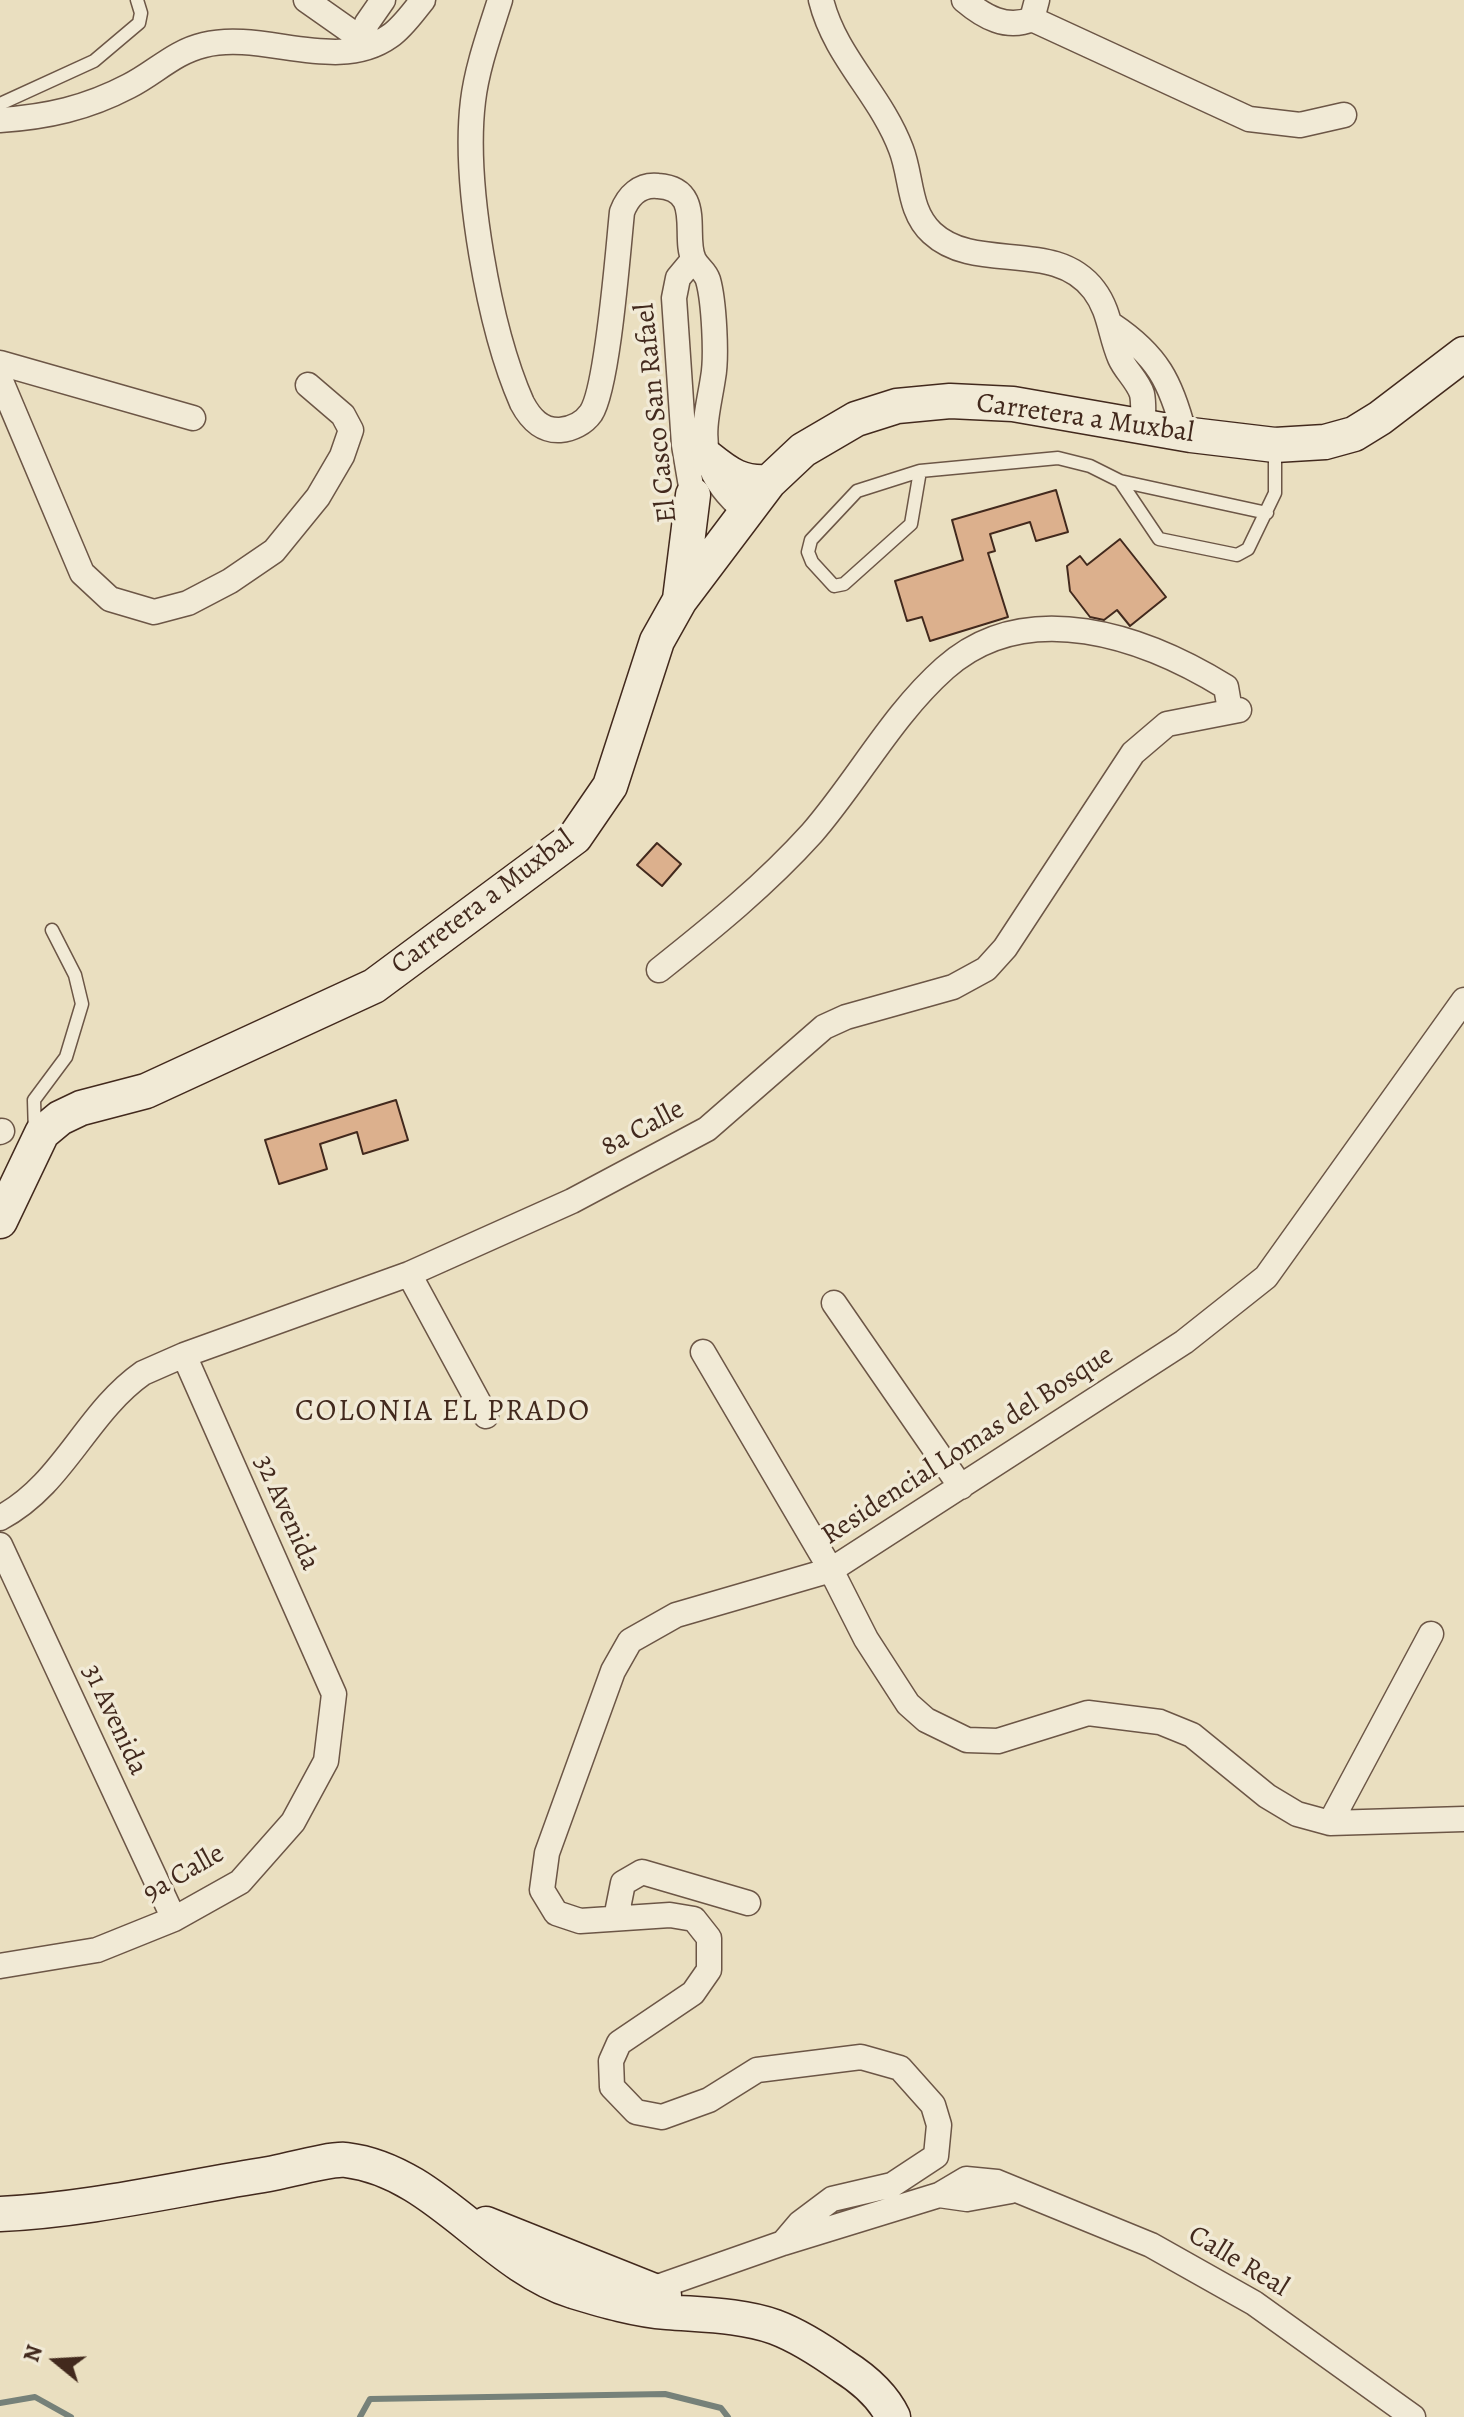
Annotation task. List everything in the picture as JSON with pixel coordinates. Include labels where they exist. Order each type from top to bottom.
[{"type":"main road","name":"Carretera a Muxbal","points":[[0,1221],[37,1141],[60,1118],[81,1108],[146,1091],[374,986],[575,837],[610,786],[657,641],[680,600],[769,482],[803,450],[856,419],[897,406],[950,401],[1013,404],[1275,445],[1325,442],[1354,434],[1464,354]]},
{"type":"main road","points":[[708,458],[735,479],[749,484],[769,482]]},
{"type":"main road","points":[[680,600],[693,495]]},
{"type":"main road","points":[[0,2214],[276,2173],[343,2159],[380,2170],[601,2290],[664,2312],[704,2314],[775,2327],[818,2348],[874,2390],[893,2417]]},
{"type":"main road","points":[[601,2290],[649,2290],[682,2300],[704,2314]]},
{"type":"street","points":[[306,0],[363,43]]},
{"type":"street","points":[[363,43],[383,0]]},
{"type":"street","points":[[0,120],[41,118],[88,105],[132,85],[172,56],[204,45],[238,40],[271,43],[304,51],[337,52],[396,32],[423,0]]},
{"type":"street","name":"El Casco San Rafael","points":[[500,0],[473,100],[474,197],[484,264],[515,386],[529,416],[540,426],[554,430],[582,422],[592,411],[602,378],[622,212],[633,193],[654,185],[666,186],[684,199],[691,220],[693,260],[708,278],[715,347],[705,419],[708,458],[718,482],[746,512]]},
{"type":"street","points":[[821,0],[836,44],[889,120],[903,152],[921,221],[934,235],[977,253],[1033,258],[1076,274],[1094,289],[1112,325],[1119,357],[1142,394],[1143,425]]},
{"type":"street","points":[[964,0],[1002,24],[1017,25],[1034,10],[1249,119],[1300,125],[1344,115]]},
{"type":"street","name":"El Casco San Rafael","points":[[693,260],[674,288],[684,445],[705,567]]},
{"type":"street","points":[[1112,325],[1140,344],[1173,391],[1184,433]]},
{"type":"street","points":[[679,352],[715,347]]},
{"type":"street","points":[[0,363],[193,418]]},
{"type":"street","points":[[0,379],[82,573],[110,599],[154,612],[188,603],[274,551],[318,497],[342,456],[351,430],[343,415],[308,385]]},
{"type":"street","name":"8a Calle","points":[[0,1518],[18,1509],[48,1484],[114,1395],[143,1373],[473,1248],[686,1143],[722,1118],[824,1027],[846,1017],[953,987],[986,969],[1005,948],[1133,753],[1167,724],[1235,710],[1226,687],[1185,662],[1142,645],[1055,626],[990,640],[947,666],[919,695],[813,832],[738,908],[659,970]]},
{"type":"street","name":"Residencial Lomas del Bosque","points":[[783,2243],[800,2223],[832,2199],[892,2185],[936,2156],[939,2125],[933,2105],[900,2068],[861,2057],[757,2070],[709,2100],[662,2117],[636,2112],[612,2087],[611,2061],[619,2043],[693,1993],[709,1970],[709,1938],[694,1919],[670,1915],[580,1921],[556,1913],[542,1890],[547,1853],[613,1671],[630,1641],[676,1615],[831,1570],[1184,1342],[1266,1277],[1464,1000]]},
{"type":"street","points":[[409,1274],[486,1416]]},
{"type":"street","points":[[834,1303],[961,1487]]},
{"type":"street","points":[[703,1352],[831,1570],[890,1679],[908,1704],[940,1727],[967,1740],[998,1741],[1088,1713],[1160,1722],[1192,1735],[1267,1796],[1297,1814],[1330,1823],[1464,1819]]},
{"type":"street","name":"32 Avenida","points":[[184,1355],[334,1694]]},
{"type":"street","name":"31 Avenida","points":[[0,1545],[174,1919]]},
{"type":"street","points":[[1330,1823],[1431,1634]]},
{"type":"street","name":"9a Calle","points":[[0,1966],[97,1950],[174,1919],[240,1882],[293,1822],[326,1761],[334,1694]]},
{"type":"street","points":[[616,1918],[623,1883],[642,1872],[748,1903]]},
{"type":"street","name":"Calle Real","points":[[649,2290],[783,2243],[939,2195],[966,2179],[997,2182],[1151,2245],[1254,2303],[1413,2417]]},
{"type":"lane","points":[[0,104],[94,61],[139,23],[141,13],[137,0]]},
{"type":"lane","points":[[1120,481],[1159,539],[1237,555],[1248,549],[1275,493],[1275,445]]},
{"type":"lane","points":[[920,471],[911,524],[844,584],[834,586],[812,562],[808,552],[811,540],[857,491],[920,471],[1058,458],[1090,466],[1120,481],[1267,513]]},
{"type":"lane","points":[[37,1141],[34,1100],[66,1057],[82,1004],[75,975],[52,930]]},
{"type":"building","points":[[1056,490],[1068,532],[1036,541],[1030,522],[990,534],[995,551],[988,553],[1008,617],[930,641],[922,617],[907,621],[895,581],[963,560],[952,520]]},
{"type":"building","points":[[1120,539],[1166,597],[1130,626],[1117,610],[1104,620],[1090,617],[1070,591],[1067,566],[1080,556],[1087,565]]},
{"type":"building","points":[[657,843],[681,864],[662,886],[637,865]]},
{"type":"building","points":[[396,1100],[408,1140],[363,1154],[357,1132],[320,1144],[327,1169],[279,1184],[265,1140]]},
{"type":"waterway","points":[[360,2417],[370,2399],[665,2394],[721,2408],[728,2417]]},
{"type":"waterway","points":[[0,2403],[35,2397],[71,2417]]},
{"type":"district","name":"COLONIA EL PRADO","points":[[443,1413]]}]
